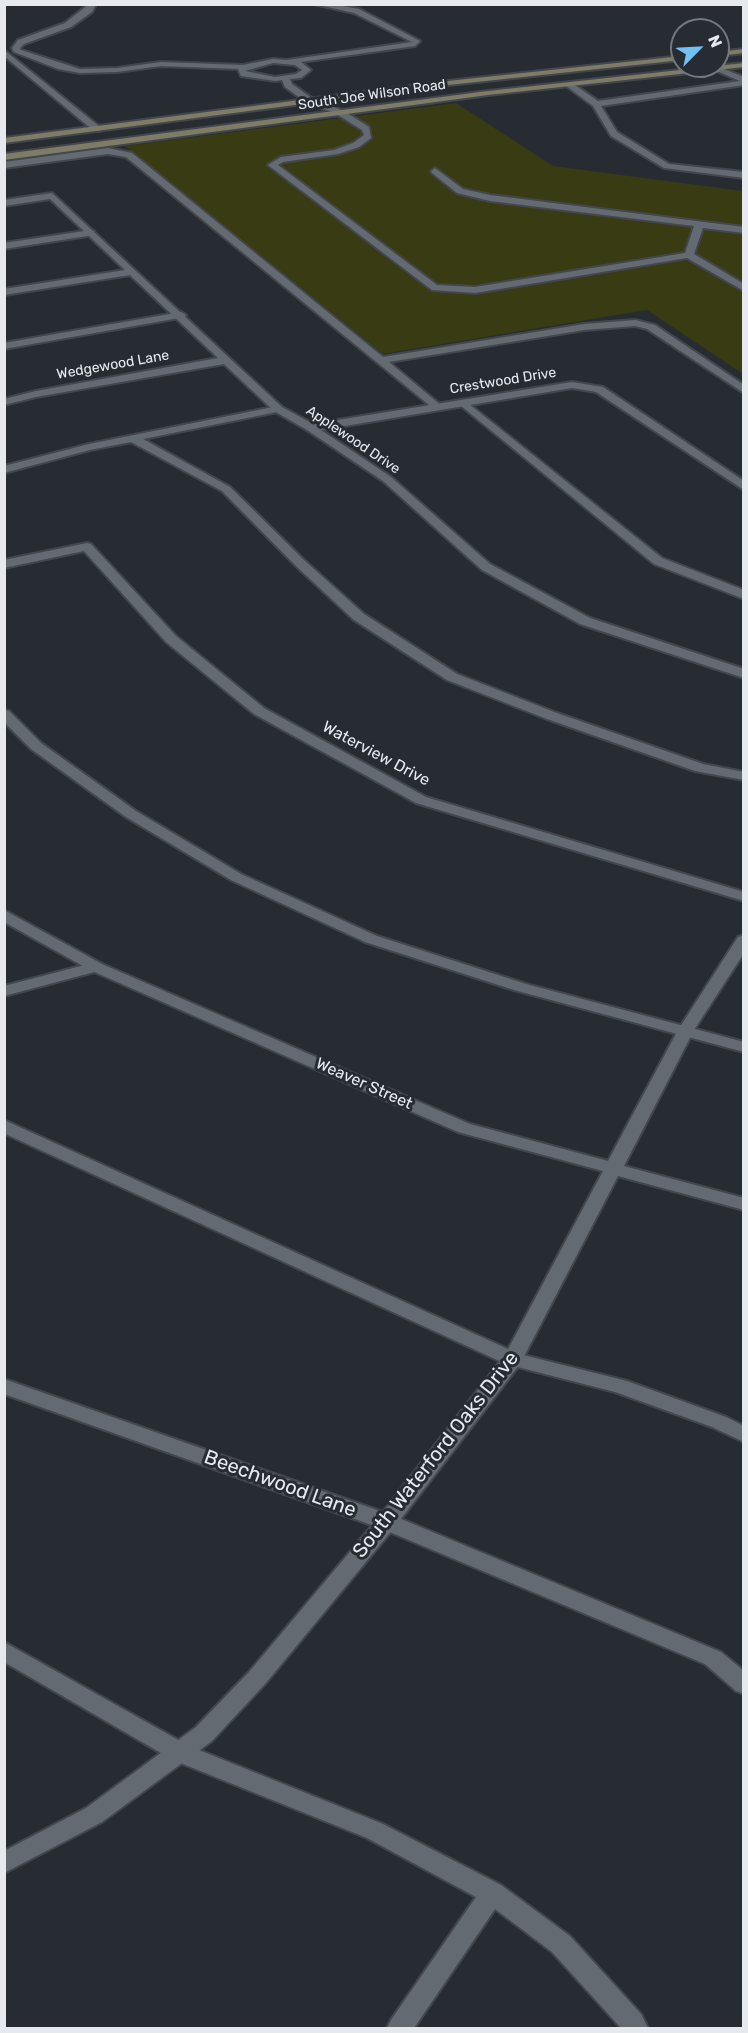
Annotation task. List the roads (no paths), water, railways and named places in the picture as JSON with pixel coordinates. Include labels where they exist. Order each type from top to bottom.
[{"type":"main road","name":"South Joe Wilson Road","points":[[4,141],[326,99],[670,59]]},
{"type":"main road","name":"South Joe Wilson Road","points":[[4,157],[488,93],[670,72]]},
{"type":"street","points":[[93,4],[89,10],[68,25],[21,42],[16,48],[18,52],[61,68],[80,71],[117,70],[161,64],[243,67],[260,62],[286,61],[415,44],[416,41],[365,14],[317,4]]},
{"type":"street","points":[[4,52],[97,129]]},
{"type":"street","points":[[286,61],[304,66],[307,70],[305,73],[290,78]]},
{"type":"street","points":[[243,67],[241,71],[251,77],[290,78],[303,82]]},
{"type":"street","points":[[730,75],[744,82]]},
{"type":"street","points":[[290,78],[288,85],[310,101],[341,113]]},
{"type":"street","points":[[596,104],[744,82]]},
{"type":"street","points":[[569,85],[596,104],[614,134],[667,166],[744,175]]},
{"type":"street","points":[[310,88],[341,113],[366,129],[368,136],[356,145],[334,152],[282,160],[272,165],[435,288],[475,290],[689,255],[744,288]]},
{"type":"street","points":[[4,165],[108,151],[129,155],[438,408]]},
{"type":"street","points":[[435,171],[459,191],[489,198],[744,230]]},
{"type":"street","name":"Applewood Drive","points":[[4,203],[52,196],[130,272],[181,315],[278,409],[311,428],[387,479],[486,567],[585,621],[744,674]]},
{"type":"street","points":[[689,255],[699,225]]},
{"type":"street","points":[[4,246],[91,233]]},
{"type":"street","points":[[4,292],[130,272]]},
{"type":"street","points":[[4,346],[181,315]]},
{"type":"street","points":[[381,360],[584,327],[635,322],[651,327],[744,390]]},
{"type":"street","name":"Wedgewood Lane","points":[[4,402],[36,394],[227,360]]},
{"type":"street","name":"Crestwood Drive","points":[[311,428],[572,385],[599,389],[744,487]]},
{"type":"street","points":[[464,403],[658,561],[744,595]]},
{"type":"street","points":[[4,470],[89,447],[278,409]]},
{"type":"street","points":[[132,438],[226,489],[300,563],[359,617],[452,677],[552,716],[700,768],[744,776]]},
{"type":"street","name":"Waterview Drive","points":[[4,564],[87,547],[171,639],[259,711],[421,800],[744,897]]},
{"type":"street","points":[[4,714],[36,746],[131,814],[246,882],[371,939],[520,987],[744,1047]]},
{"type":"street","name":"Weaver Street","points":[[4,915],[96,968],[464,1128],[744,1204]]},
{"type":"street","name":"South Waterford Oaks Drive","points":[[4,1863],[94,1815],[182,1753],[204,1734],[257,1678],[387,1522],[513,1359],[686,1030],[744,940]]},
{"type":"street","points":[[4,991],[96,968]]},
{"type":"street","points":[[8,1131],[513,1359],[620,1386],[719,1422],[744,1435]]},
{"type":"street","name":"Beechwood Lane","points":[[4,1386],[387,1522],[713,1658],[744,1685]]},
{"type":"street","points":[[4,1651],[182,1753],[375,1831],[492,1893],[561,1944],[632,2022],[634,2028]]},
{"type":"street","points":[[400,2028],[492,1893]]}]
